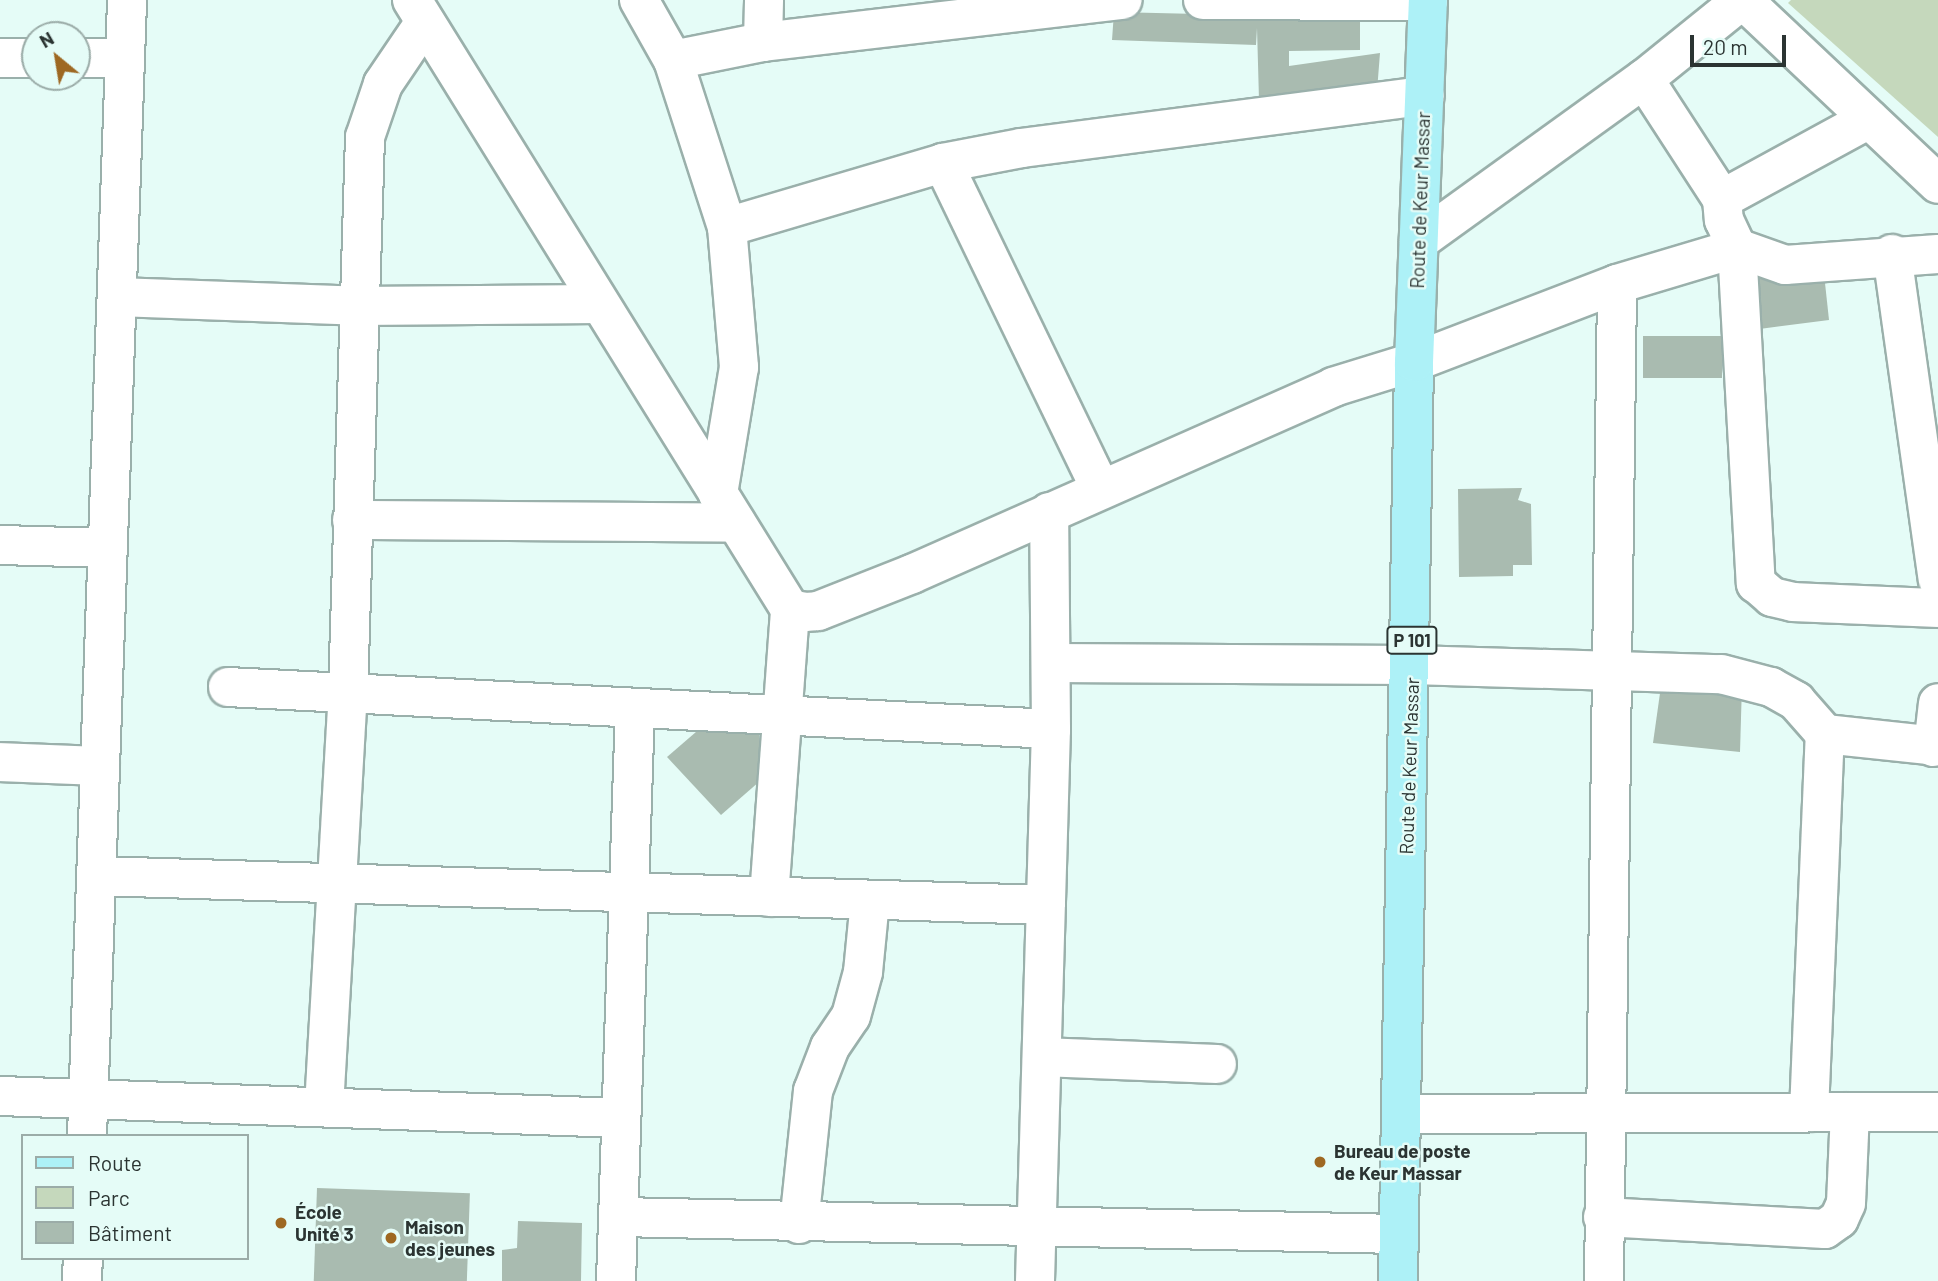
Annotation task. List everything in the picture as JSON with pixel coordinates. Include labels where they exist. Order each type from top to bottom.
[{"type":"main road","name":"Route de Keur Massar","points":[[1398,1281],[1412,665],[1414,362],[1428,1]]},
{"type":"street","points":[[88,1117],[127,0]]},
{"type":"street","points":[[639,0],[673,60],[727,227],[738,367],[727,509]]},
{"type":"street","points":[[763,42],[764,0]]},
{"type":"street","points":[[673,60],[763,42],[1123,0]]},
{"type":"street","points":[[1203,0],[1428,1]]},
{"type":"street","points":[[1419,240],[1644,79],[1742,0],[1938,184]]},
{"type":"street","points":[[418,11],[790,609],[780,715],[769,897]]},
{"type":"street","points":[[324,1107],[334,884],[348,693],[365,137],[383,84],[418,11]]},
{"type":"street","points":[[0,58],[21,58]]},
{"type":"street","points":[[91,58],[125,58]]},
{"type":"street","points":[[1644,79],[1722,199],[1724,220],[1737,248],[1756,583],[1772,597],[1793,602],[1938,608]]},
{"type":"street","points":[[727,227],[943,163],[1167,127],[1424,96]]},
{"type":"street","points":[[1722,199],[1869,119]]},
{"type":"street","points":[[943,163],[1100,488]]},
{"type":"street","points":[[790,609],[818,611],[1334,387],[1414,362],[1617,284],[1737,248],[1785,265],[1892,254],[1938,254]]},
{"type":"street","points":[[1892,254],[1929,452],[1938,580]]},
{"type":"street","points":[[1604,1281],[1617,284]]},
{"type":"street","points":[[117,297],[358,306],[599,304]]},
{"type":"street","points":[[352,520],[727,509]]},
{"type":"street","points":[[1035,1281],[1051,729],[1049,512]]},
{"type":"street","points":[[0,545],[108,548]]},
{"type":"street","points":[[1052,663],[1412,665],[1749,678],[1796,701],[1825,734],[1936,747],[1938,703]]},
{"type":"street","points":[[228,687],[1051,729]]},
{"type":"street","points":[[616,1281],[635,708]]},
{"type":"street","points":[[1808,1112],[1825,734]]},
{"type":"street","points":[[0,762],[100,766]]},
{"type":"street","points":[[97,876],[1046,905]]},
{"type":"street","points":[[799,1224],[813,1091],[830,1047],[851,1016],[863,972],[870,900]]},
{"type":"street","points":[[1042,1056],[1217,1064]]},
{"type":"street","points":[[0,1096],[88,1117],[324,1107],[621,1118]]},
{"type":"street","points":[[1603,1217],[1825,1230],[1839,1219],[1846,1203],[1850,1112]]},
{"type":"street","points":[[1401,1114],[1938,1112]]},
{"type":"street","points":[[619,1217],[799,1224],[1399,1234]]},
{"type":"street","points":[[82,1281],[83,1260]]},
{"type":"green space","points":[[1791,0],[1938,0],[1938,137],[1788,3]]},
{"type":"building","points":[[1114,12],[1360,18],[1360,50],[1289,51],[1289,66],[1380,53],[1377,91],[1259,100],[1257,28],[1256,45],[1112,40]]},
{"type":"building","points":[[1755,267],[1825,283],[1829,320],[1752,330]]},
{"type":"building","points":[[1643,336],[1722,336],[1722,378],[1643,378]]},
{"type":"building","points":[[1522,488],[1518,500],[1531,504],[1532,565],[1513,565],[1513,576],[1459,577],[1458,489]]},
{"type":"building","points":[[1742,684],[1740,752],[1653,743],[1661,686]]},
{"type":"building","points":[[711,719],[759,723],[760,781],[721,815],[667,757]]},
{"type":"building","name":"Maison des jeunes","points":[[317,1188],[470,1193],[467,1281],[314,1281]]},
{"type":"building","points":[[518,1221],[582,1223],[581,1281],[502,1281],[502,1250],[517,1248]]},
{"type":"place","name":"Bureau de poste de Keur Massar","points":[[1320,1162]]},
{"type":"place","name":"École Unité 3","points":[[281,1223]]},
{"type":"place","name":"Maison des jeunes","points":[[391,1238]]}]
